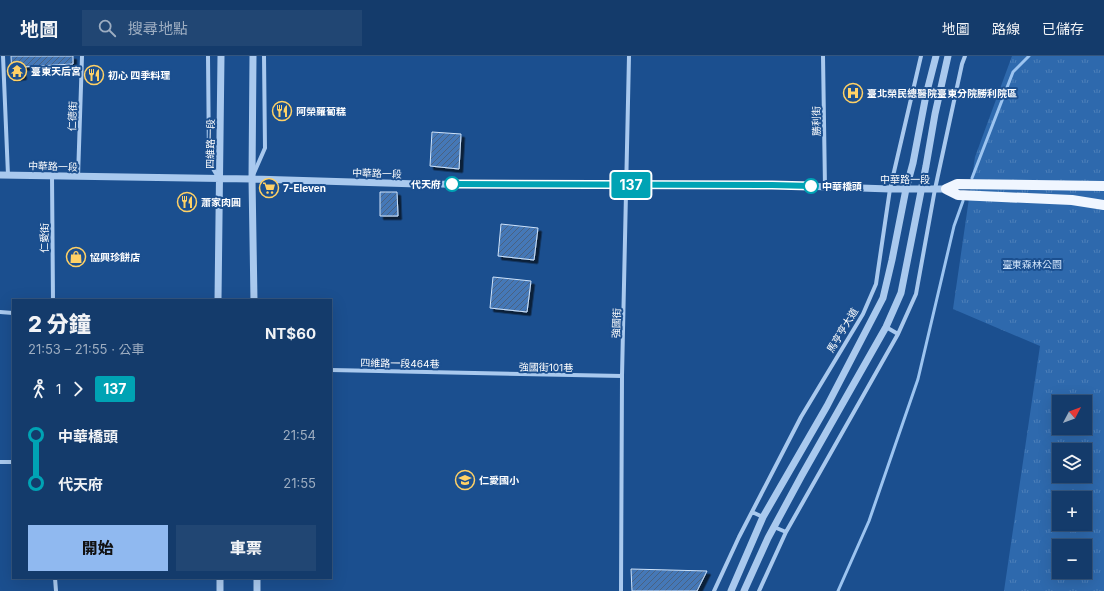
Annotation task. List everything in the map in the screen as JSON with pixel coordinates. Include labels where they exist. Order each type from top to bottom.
[{"type":"main road","points":[[946,189],[957,184],[1104,186]]},
{"type":"main road","points":[[946,189],[958,195],[1072,200],[1104,205]]},
{"type":"street","points":[[3,56],[8,175]]},
{"type":"street","name":"仁德街","points":[[78,177],[82,56]]},
{"type":"street","name":"四維路一段","points":[[208,56],[209,162],[219,179]]},
{"type":"street","name":"四維路一段","points":[[219,179],[221,56]]},
{"type":"street","points":[[253,56],[252,178],[254,299]]},
{"type":"street","points":[[252,178],[265,148],[264,56]]},
{"type":"street","name":"強國街","points":[[621,591],[622,376],[629,56]]},
{"type":"street","name":"勝利街","points":[[823,56],[825,187]]},
{"type":"street","name":"馬亨亨大道","points":[[714,591],[752,512],[801,417],[863,314],[876,284],[890,189],[921,56]]},
{"type":"street","name":"馬亨亨大道","points":[[731,591],[763,517],[827,406],[883,298],[913,163],[926,95],[936,56]]},
{"type":"street","points":[[744,591],[774,527],[886,327],[901,292],[935,114],[948,56]]},
{"type":"street","points":[[759,591],[786,532],[898,334],[916,294],[935,189],[965,56]]},
{"type":"street","name":"中華路一段","points":[[0,175],[219,179],[252,178],[418,184],[772,185],[890,189],[946,189]]},
{"type":"street","name":"仁愛街","points":[[52,176],[53,299]]},
{"type":"street","points":[[218,299],[219,179]]},
{"type":"street","points":[[0,312],[12,313]]},
{"type":"street","points":[[863,314],[872,319]]},
{"type":"street","points":[[886,327],[898,334]]},
{"type":"street","name":"四維路一段464巷","points":[[332,370],[470,373]]},
{"type":"street","name":"強國街101巷","points":[[470,373],[622,376]]},
{"type":"street","points":[[0,462],[12,462]]},
{"type":"street","points":[[752,512],[763,517]]},
{"type":"street","points":[[774,527],[786,532]]},
{"type":"street","points":[[55,579],[56,591]]},
{"type":"street","points":[[220,579],[220,591]]},
{"type":"street","points":[[257,579],[257,591]]},
{"type":"green space","name":"臺東森林公園","points":[[1012,56],[1104,56],[1104,591],[1004,591],[1040,346],[953,309],[975,157]]},
{"type":"building","name":"臺東天后宮","points":[[11,56],[73,56],[73,64],[22,67],[23,76],[12,78]]},
{"type":"building","points":[[432,132],[461,134],[459,169],[430,166]]},
{"type":"building","points":[[380,192],[397,192],[398,216],[380,216]]},
{"type":"building","points":[[501,224],[538,228],[534,260],[498,256]]},
{"type":"building","points":[[493,277],[531,281],[527,312],[490,308]]},
{"type":"building","points":[[631,569],[707,571],[697,591],[632,591]]},
{"type":"waterway","points":[[972,178],[1013,72],[1029,56]]},
{"type":"waterway","points":[[838,591],[869,521],[918,379],[954,226],[963,201]]},
{"type":"bus line","name":"137","points":[[452,184],[811,186]]},
{"type":"place","name":"臺東天后宮","points":[[17,71]]},
{"type":"place","name":"初心 四季料理","points":[[94,75]]},
{"type":"place","name":"臺北榮民總醫院臺東分院勝利院區","points":[[853,93]]},
{"type":"place","name":"阿榮蘿蔔糕","points":[[282,111]]},
{"type":"place","name":"代天府","points":[[452,184]]},
{"type":"place","name":"中華橋頭","points":[[811,186]]},
{"type":"place","name":"7-Eleven","points":[[269,188]]},
{"type":"place","name":"蕭家肉圓","points":[[187,202]]},
{"type":"place","name":"協興珍餅店","points":[[76,257]]},
{"type":"place","name":"仁愛國小","points":[[465,480]]}]
